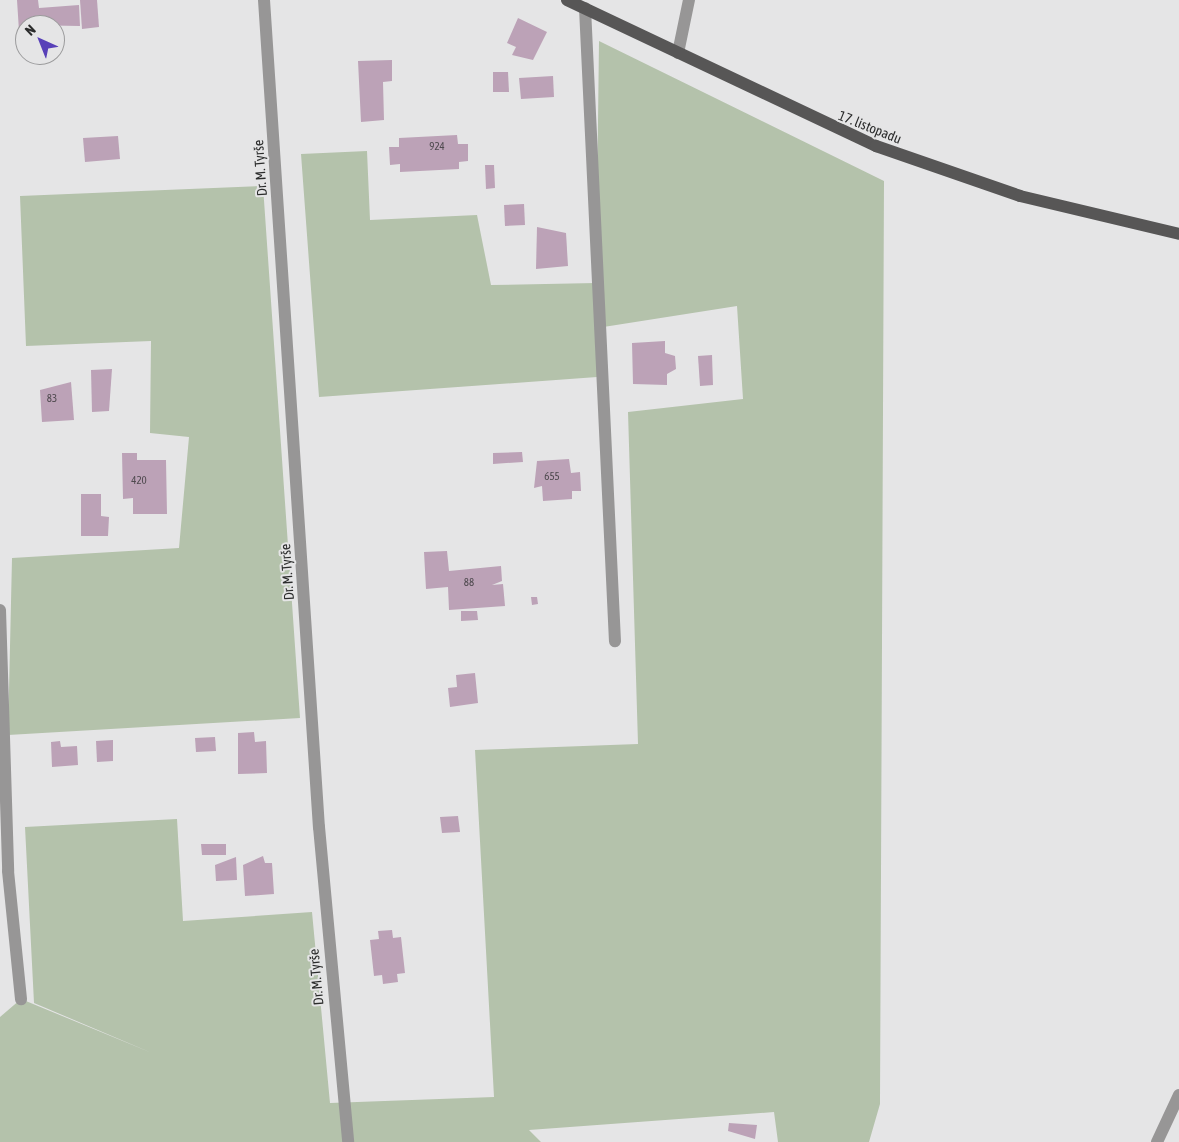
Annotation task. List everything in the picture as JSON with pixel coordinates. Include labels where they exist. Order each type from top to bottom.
[{"type":"main road","name":"17. listopadu","points":[[567,0],[824,125],[941,170],[1091,216],[1179,234]]},
{"type":"street","name":"Dr. M. Tyrše","points":[[264,0],[319,817],[348,1142]]},
{"type":"street","points":[[678,53],[689,0]]},
{"type":"street","points":[[585,8],[615,641]]},
{"type":"street","points":[[0,610],[4,873],[21,999]]},
{"type":"street","points":[[1157,1142],[1179,1095]]},
{"type":"green space","points":[[599,41],[884,181],[880,1104],[869,1142],[778,1142],[774,1112],[529,1130],[541,1142],[0,1142],[0,1017],[21,999],[152,1053],[34,1003],[25,827],[177,819],[183,921],[312,912],[330,1103],[494,1097],[475,750],[638,744],[628,412],[743,399],[737,306],[597,328],[597,377],[319,397],[301,154],[367,151],[370,220],[477,215],[491,285],[596,283]]},
{"type":"green space","points":[[263,186],[300,718],[8,735],[12,558],[179,548],[189,437],[150,433],[151,341],[26,346],[20,196]]},
{"type":"building","points":[[17,0],[38,0],[39,8],[79,5],[80,26],[65,26],[65,15],[18,15]]},
{"type":"building","points":[[80,0],[97,0],[99,27],[82,29]]},
{"type":"building","points":[[518,18],[547,32],[533,60],[512,55],[516,47],[507,43]]},
{"type":"building","points":[[392,60],[392,81],[383,82],[384,120],[361,122],[358,61]]},
{"type":"building","points":[[493,72],[508,72],[509,92],[493,92]]},
{"type":"building","points":[[553,76],[554,97],[521,99],[519,78]]},
{"type":"building","points":[[457,135],[458,144],[468,144],[468,161],[459,162],[459,169],[400,172],[400,164],[390,165],[389,147],[399,147],[399,138]]},
{"type":"building","points":[[118,136],[120,159],[85,162],[83,138]]},
{"type":"building","points":[[485,165],[494,165],[495,188],[486,189]]},
{"type":"building","points":[[524,204],[525,225],[505,226],[504,205]]},
{"type":"building","points":[[537,227],[566,233],[568,266],[536,269]]},
{"type":"building","points":[[665,341],[665,353],[675,356],[676,369],[667,374],[667,385],[633,384],[632,343]]},
{"type":"building","points":[[712,355],[713,385],[700,386],[698,356]]},
{"type":"building","points":[[112,369],[109,411],[92,412],[91,370]]},
{"type":"building","points":[[71,382],[74,420],[42,422],[40,390]]},
{"type":"building","points":[[522,452],[523,462],[493,464],[493,453]]},
{"type":"building","points":[[122,453],[137,453],[137,460],[166,460],[167,514],[133,514],[133,498],[123,499]]},
{"type":"building","points":[[569,459],[571,473],[580,472],[581,491],[572,491],[572,499],[543,501],[542,486],[534,488],[537,461]]},
{"type":"building","points":[[81,494],[101,494],[101,516],[109,517],[108,536],[81,536]]},
{"type":"building","points":[[447,551],[449,571],[501,566],[502,581],[492,585],[503,584],[505,606],[449,610],[448,587],[426,589],[424,552]]},
{"type":"building","points":[[531,597],[537,597],[538,604],[532,605]]},
{"type":"building","points":[[461,611],[477,611],[478,620],[461,621]]},
{"type":"building","points":[[475,673],[478,703],[450,707],[448,688],[457,687],[456,675]]},
{"type":"building","points":[[254,732],[255,742],[266,741],[267,773],[238,774],[238,733]]},
{"type":"building","points":[[215,737],[216,751],[196,752],[195,738]]},
{"type":"building","points":[[113,740],[113,761],[97,762],[96,741]]},
{"type":"building","points":[[60,741],[61,747],[77,746],[78,765],[52,767],[51,742]]},
{"type":"building","points":[[458,816],[460,832],[442,833],[440,817]]},
{"type":"building","points":[[201,844],[226,844],[226,855],[202,855]]},
{"type":"building","points":[[263,856],[265,863],[272,863],[274,894],[245,896],[243,865]]},
{"type":"building","points":[[236,857],[237,880],[216,881],[215,865]]},
{"type":"building","points":[[392,930],[393,938],[401,937],[405,973],[397,974],[398,982],[383,984],[382,975],[374,976],[370,940],[379,939],[378,931]]},
{"type":"building","points":[[729,1123],[757,1125],[755,1139],[728,1131]]}]
